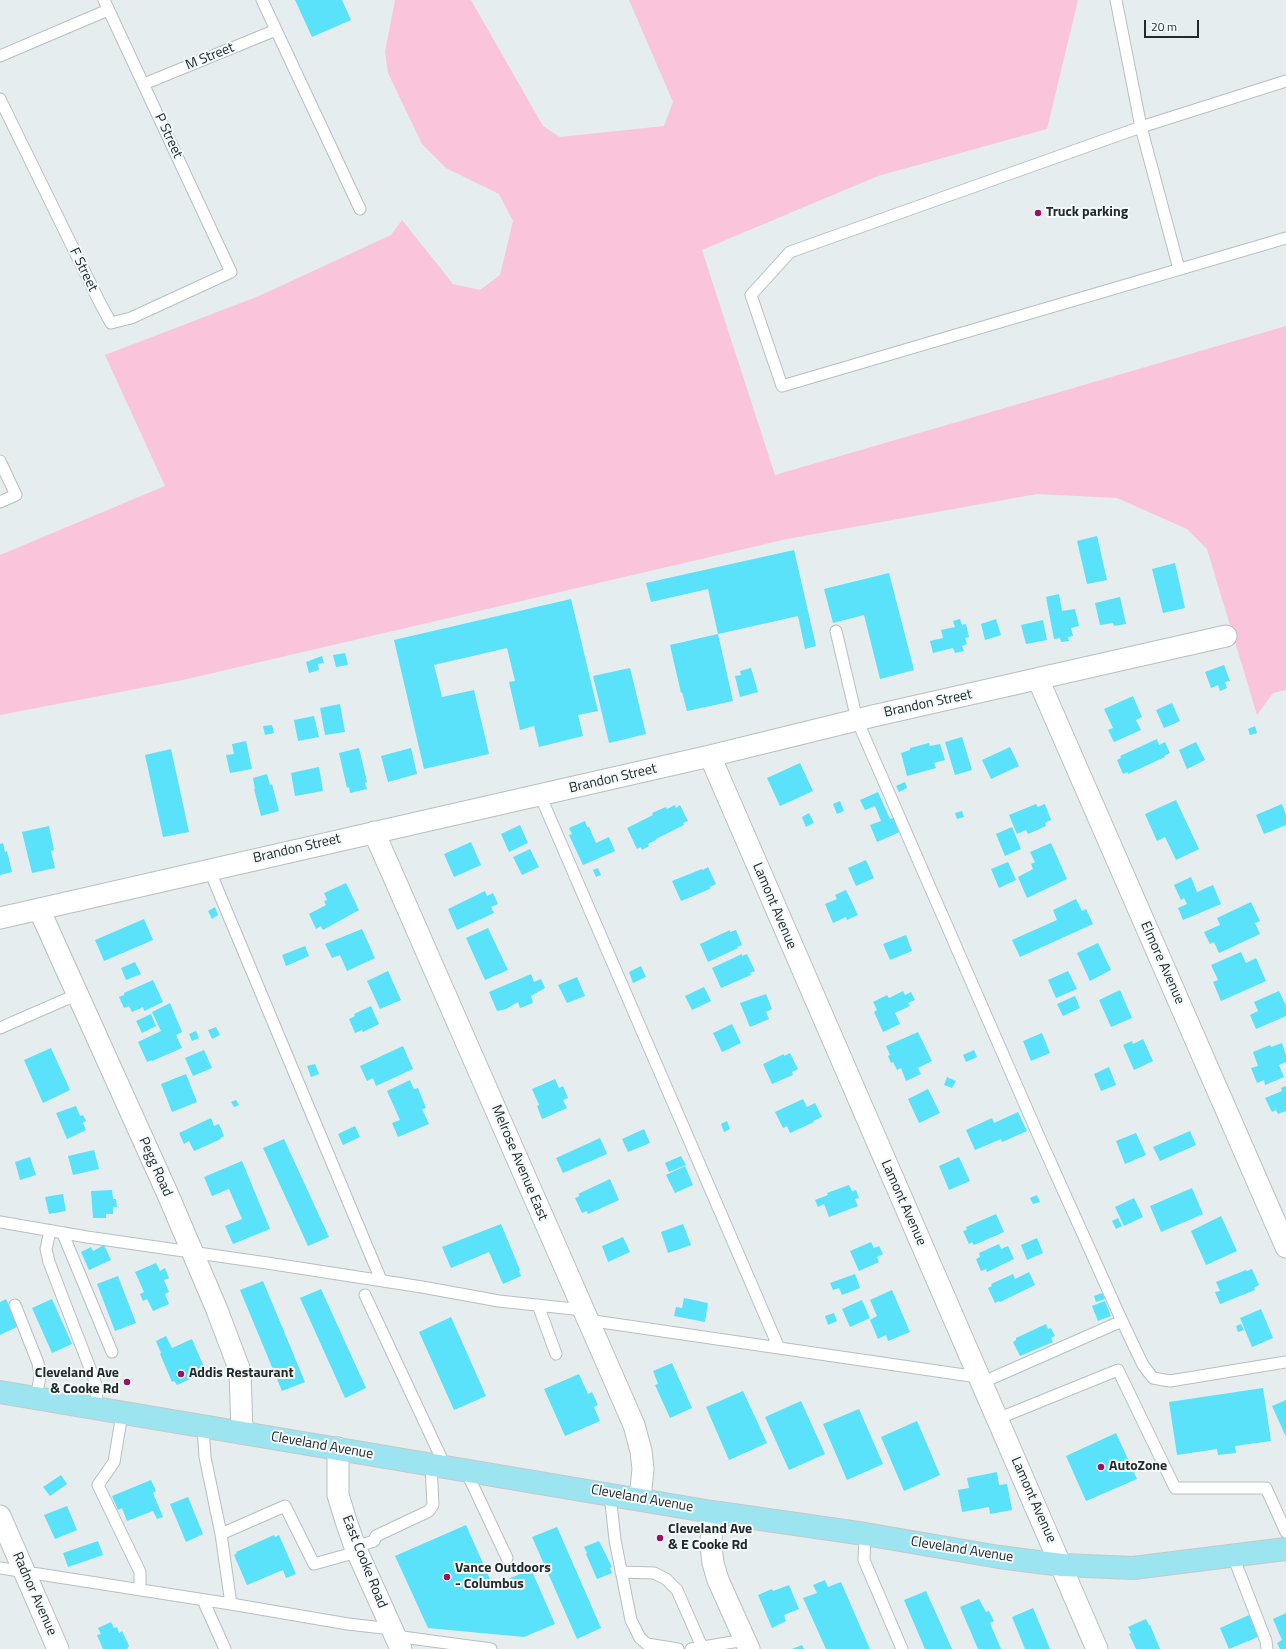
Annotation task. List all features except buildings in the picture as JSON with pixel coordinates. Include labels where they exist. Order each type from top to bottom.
[{"type":"main road","name":"Cleveland Avenue","points":[[0,1392],[97,1410],[242,1432],[712,1512],[865,1534],[999,1557],[1062,1565],[1133,1568],[1286,1549]]},
{"type":"street","name":"Brandon Street","points":[[0,918],[209,869],[710,756],[857,720],[1226,636]]},
{"type":"street","name":"Elmore Avenue","points":[[1038,680],[1286,1247]]},
{"type":"street","name":"Lamont Avenue","points":[[710,756],[997,1420],[1062,1565],[1097,1649]]},
{"type":"street","name":"Melrose Avenue East","points":[[374,832],[634,1425],[641,1450],[644,1469],[640,1499]]},
{"type":"street","name":"Pegg Road","points":[[39,909],[192,1253],[240,1371],[242,1432]]},
{"type":"street","name":"East Cooke Road","points":[[338,1448],[338,1495],[356,1549],[396,1638]]},
{"type":"street","points":[[712,1512],[711,1547],[713,1563],[718,1580],[747,1644]]},
{"type":"street","name":"Radnor Avenue","points":[[0,1516],[58,1649]]},
{"type":"lane","points":[[262,0],[360,210]]},
{"type":"lane","points":[[1116,0],[1141,127],[1179,269]]},
{"type":"lane","points":[[0,56],[106,5]]},
{"type":"lane","name":"P Street","points":[[106,5],[231,272]]},
{"type":"lane","name":"M Street","points":[[144,84],[276,30]]},
{"type":"lane","points":[[1286,81],[1141,127],[790,252],[751,295],[782,386],[1286,238]]},
{"type":"lane","name":"F Street","points":[[0,99],[111,323],[131,318],[231,272]]},
{"type":"lane","points":[[0,461],[16,495],[0,502]]},
{"type":"lane","points":[[836,631],[857,720],[1040,1139],[1143,1365],[1153,1378],[1170,1381],[1286,1362]]},
{"type":"lane","points":[[540,795],[779,1348]]},
{"type":"lane","points":[[209,869],[381,1280]]},
{"type":"lane","points":[[0,1028],[78,994]]},
{"type":"lane","points":[[0,1222],[50,1232],[381,1280],[499,1301],[538,1305],[585,1315],[779,1348],[980,1380],[1122,1321]]},
{"type":"lane","points":[[50,1232],[46,1249],[49,1262],[96,1384],[97,1410]]},
{"type":"lane","points":[[64,1234],[112,1352]]},
{"type":"lane","points":[[365,1296],[448,1468],[507,1558]]},
{"type":"lane","points":[[15,1305],[38,1363],[40,1376],[36,1399]]},
{"type":"lane","points":[[538,1305],[556,1354]]},
{"type":"lane","points":[[997,1420],[1118,1370],[1175,1488],[1266,1488],[1286,1532]]},
{"type":"lane","points":[[122,1414],[114,1462],[98,1484],[140,1572],[140,1590]]},
{"type":"lane","points":[[203,1427],[205,1457],[221,1534],[231,1604]]},
{"type":"lane","points":[[221,1534],[285,1506],[314,1564],[374,1541],[376,1536],[429,1511],[433,1505],[448,1468]]},
{"type":"lane","points":[[610,1494],[615,1540],[631,1620],[640,1638],[647,1644],[678,1649]]},
{"type":"lane","points":[[865,1534],[864,1560],[902,1649]]},
{"type":"lane","points":[[1233,1556],[1268,1649]]},
{"type":"lane","points":[[0,1568],[348,1624],[396,1638],[491,1649]]},
{"type":"lane","points":[[621,1572],[654,1574],[666,1579],[678,1590],[697,1648],[747,1644]]},
{"type":"lane","points":[[203,1600],[226,1649]]},
{"type":"shaded area","points":[[395,0],[471,0],[543,126],[560,137],[664,126],[673,102],[629,0],[1078,0],[1047,129],[878,176],[702,250],[775,475],[1286,326],[1286,690],[1273,693],[1257,715],[1207,549],[1187,529],[1117,498],[1037,494],[787,539],[183,680],[0,715],[0,555],[165,486],[105,355],[259,296],[391,235],[402,220],[453,284],[480,290],[500,275],[513,221],[499,194],[446,168],[422,144],[388,73],[385,52]]},
{"type":"place","name":"Truck parking","points":[[1038,213]]},
{"type":"place","name":"Addis Restaurant","points":[[181,1374]]},
{"type":"place","name":"Cleveland Ave & Cooke Rd","points":[[127,1382]]},
{"type":"place","name":"AutoZone","points":[[1101,1467]]},
{"type":"place","name":"Cleveland Ave & E Cooke Rd","points":[[660,1538]]},
{"type":"place","name":"Vance Outdoors - Columbus","points":[[447,1577]]}]
